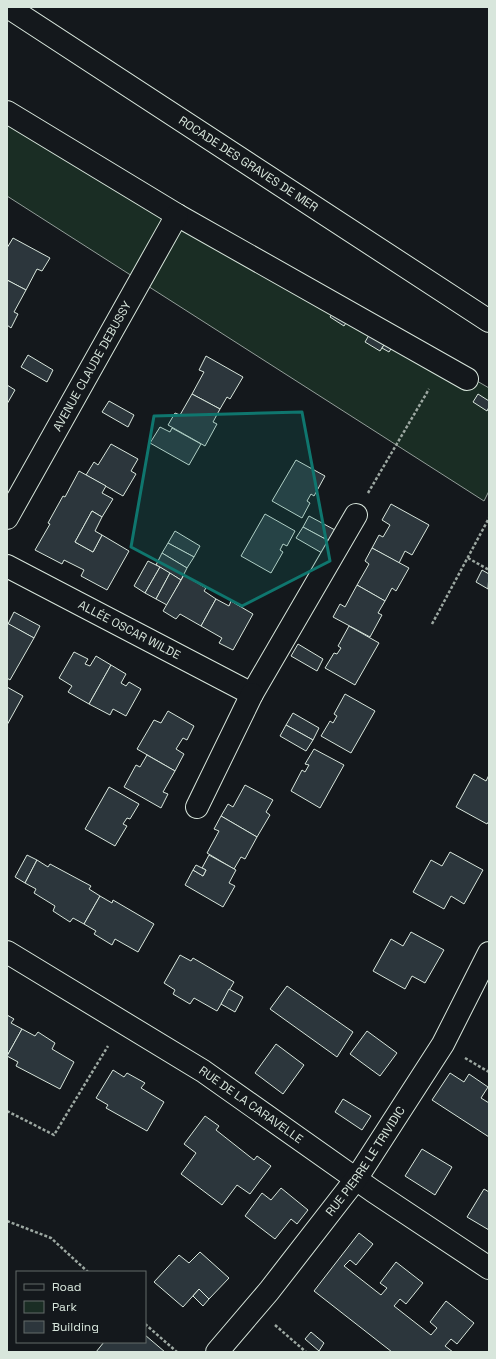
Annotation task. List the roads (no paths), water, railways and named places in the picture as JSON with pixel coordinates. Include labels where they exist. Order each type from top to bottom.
[{"type":"street","name":"ROCADE DES GRAVES DE MER","points":[[8,7],[489,321]]},
{"type":"street","points":[[7,112],[177,215],[466,379]]},
{"type":"street","name":"AVENUE CLAUDE DEBUSSY","points":[[7,518],[177,215]]},
{"type":"street","points":[[197,807],[252,694],[356,515]]},
{"type":"street","name":"ALLÉE OSCAR WILDE","points":[[7,566],[252,694]]},
{"type":"street","name":"RUE DE LA CARAVELLE","points":[[7,952],[203,1071],[356,1179],[489,1268]]},
{"type":"street","name":"RUE PIERRE LE TRIVIDIC","points":[[217,1352],[255,1308],[356,1179],[442,1044],[489,953]]}]
